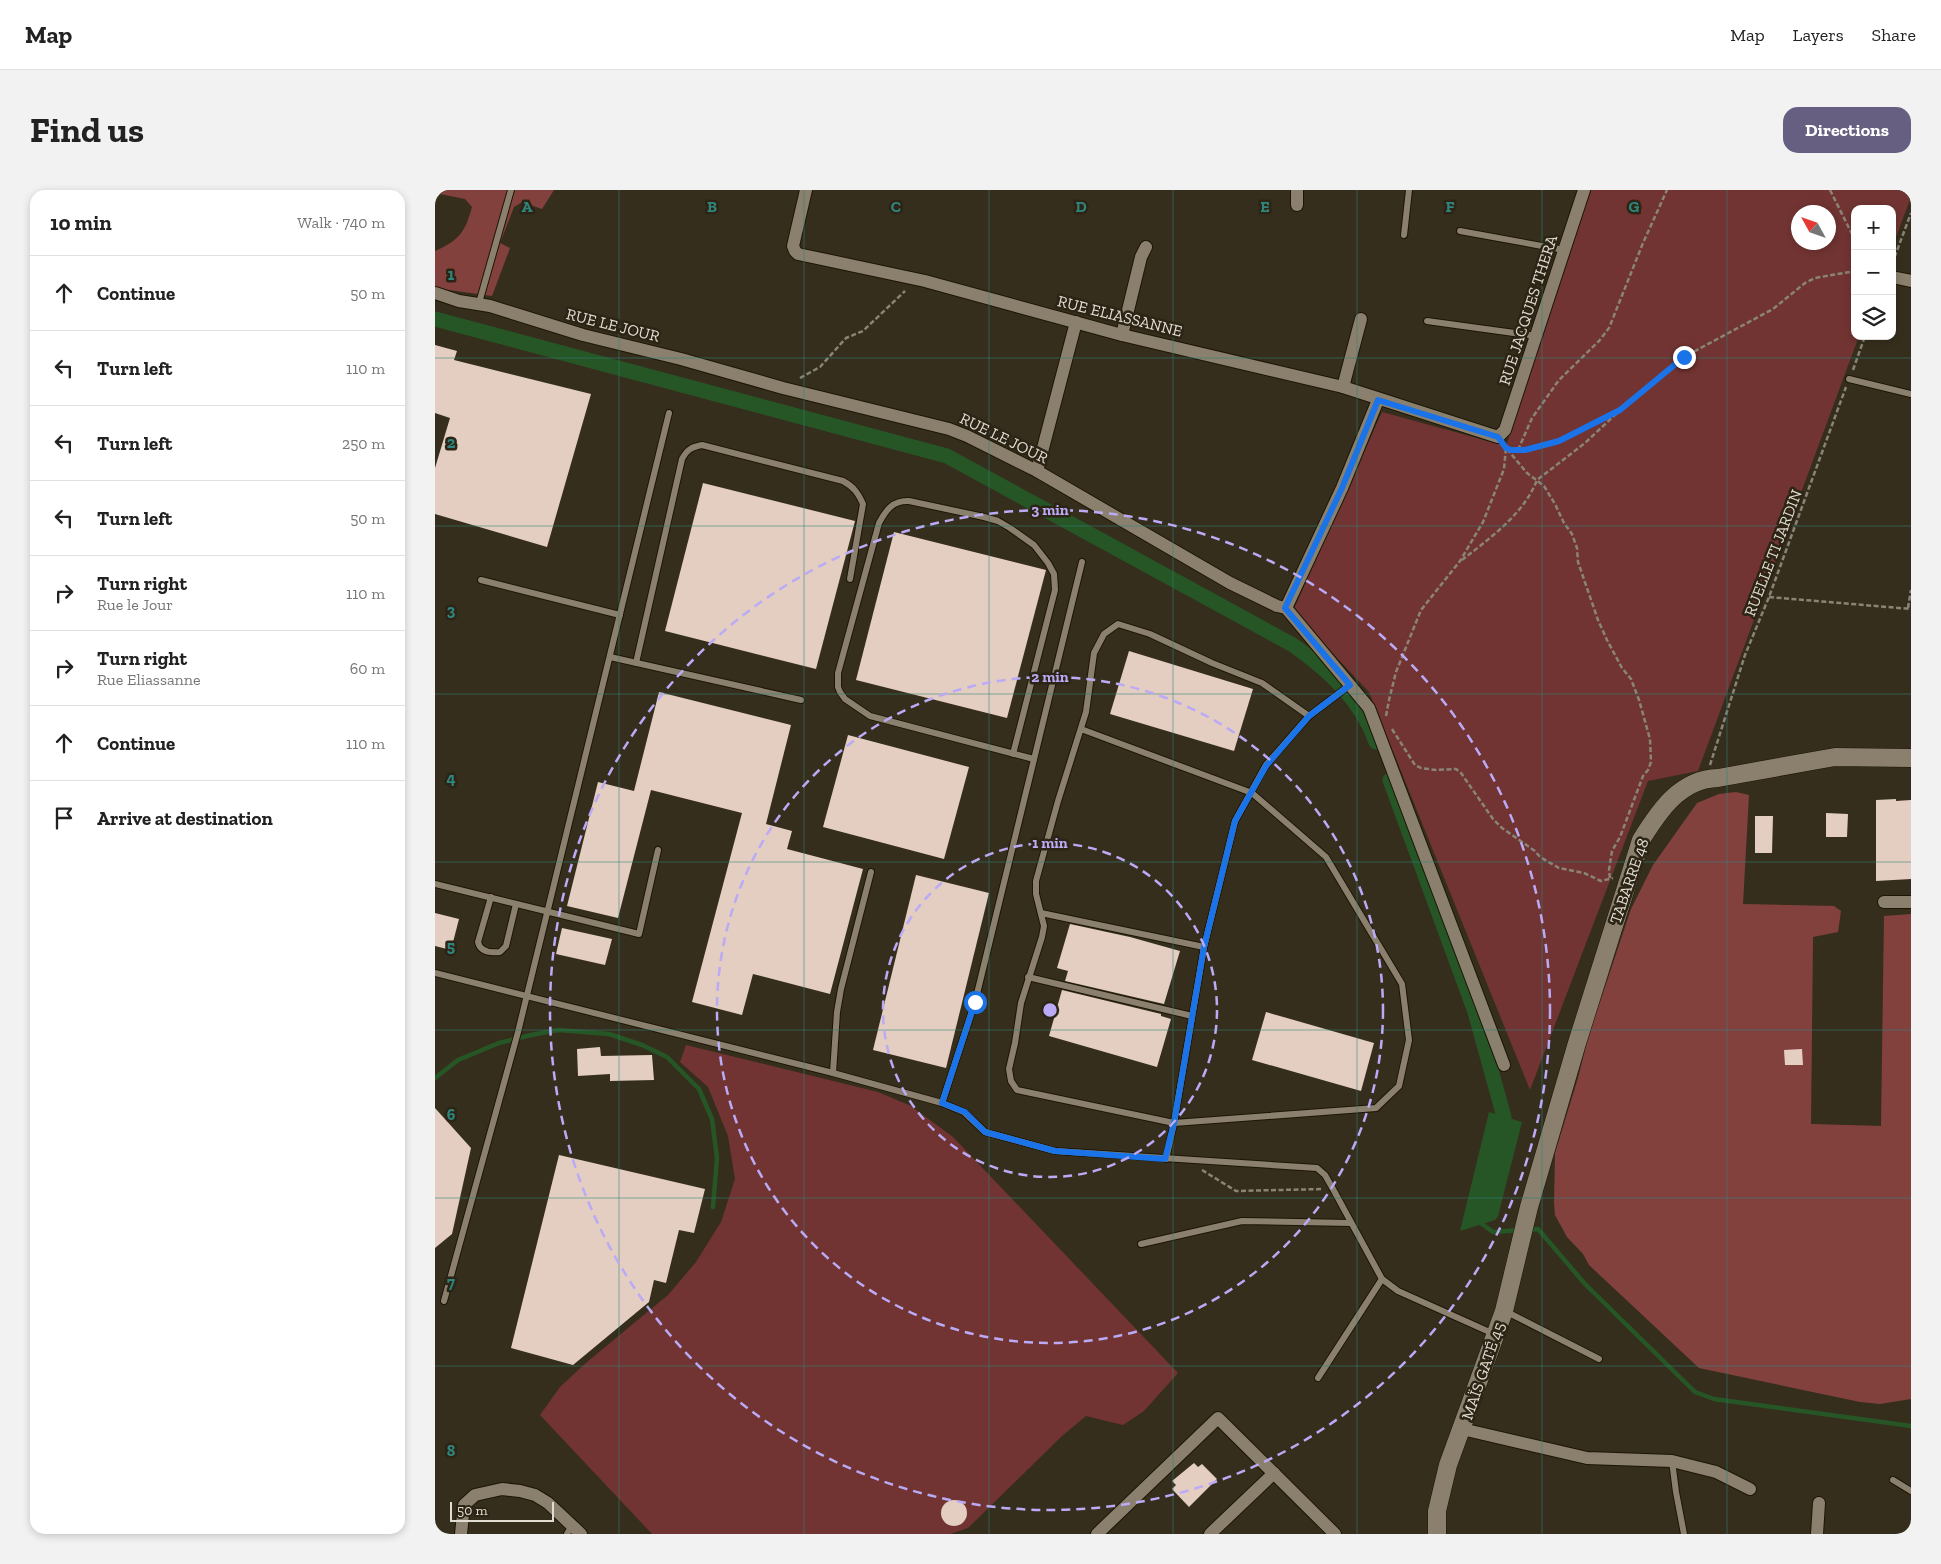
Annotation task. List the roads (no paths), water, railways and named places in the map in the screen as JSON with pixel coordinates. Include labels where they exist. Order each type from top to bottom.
[{"type":"street","name":"RUE ELIASSANNE","points":[[806,190],[793,246],[798,254],[925,280],[1122,335],[1343,387],[1378,400],[1498,437]]},
{"type":"street","points":[[1297,190],[1297,205]]},
{"type":"street","name":"RUE JACQUES THERA","points":[[1498,437],[1505,430],[1585,190]]},
{"type":"street","points":[[1122,335],[1141,257],[1146,247]]},
{"type":"street","points":[[1896,278],[1911,281]]},
{"type":"street","name":"RUE LE JOUR","points":[[435,293],[459,301],[479,303],[583,335],[681,358],[783,388],[949,429],[1037,471],[1230,583],[1285,608]]},
{"type":"street","points":[[1343,387],[1361,319]]},
{"type":"street","points":[[1037,471],[1076,322]]},
{"type":"street","points":[[1378,400],[1342,488],[1285,608],[1369,708],[1504,1065]]},
{"type":"street","name":"TABARRE 48","points":[[1529,1206],[1577,1043],[1641,840],[1659,811],[1679,791],[1705,778],[1718,778],[1835,757],[1911,758]]},
{"type":"street","points":[[1884,902],[1911,902]]},
{"type":"street","name":"MAÏS GATÉ 45","points":[[1437,1534],[1437,1511],[1448,1466],[1504,1311],[1529,1206]]},
{"type":"street","points":[[1097,1534],[1218,1418],[1333,1534]]},
{"type":"street","points":[[1462,1429],[1587,1458],[1672,1461],[1715,1472],[1750,1489]]},
{"type":"street","points":[[1211,1534],[1274,1473]]},
{"type":"street","points":[[461,1534],[464,1505],[475,1495],[502,1489],[535,1495],[548,1504],[573,1531]]},
{"type":"street","points":[[1817,1534],[1819,1503]]},
{"type":"lane","points":[[479,303],[511,190]]},
{"type":"lane","points":[[1404,235],[1409,190]]},
{"type":"lane","points":[[1460,231],[1564,250]]},
{"type":"lane","points":[[1427,321],[1537,336]]},
{"type":"lane","points":[[1849,379],[1911,394]]},
{"type":"lane","points":[[443,1301],[518,1032],[669,413]]},
{"type":"lane","points":[[636,663],[682,459],[686,451],[693,446],[702,445],[843,481],[853,487],[859,494],[863,504],[850,579]]},
{"type":"lane","points":[[1013,754],[1055,590],[1054,574],[1034,545],[998,521],[909,501],[897,502],[884,514],[879,523],[838,673],[839,692],[845,699],[870,716],[1013,754],[1034,759]]},
{"type":"lane","points":[[942,1103],[975,1002],[1081,562]]},
{"type":"lane","points":[[481,580],[621,615]]},
{"type":"lane","points":[[1081,729],[1252,793],[1325,857],[1402,984],[1409,1040],[1399,1086],[1376,1108],[1174,1123],[1017,1090],[1011,1081],[1009,1068],[1021,1002],[1042,937],[1041,913],[1035,894],[1036,880],[1086,712],[1094,653],[1104,634],[1118,624],[1150,634],[1212,663],[1262,683],[1309,716]]},
{"type":"lane","points":[[610,657],[801,700]]},
{"type":"lane","points":[[1165,1159],[1174,1123],[1204,947],[1235,821],[1266,766],[1309,716],[1350,685]]},
{"type":"lane","points":[[435,884],[639,934],[658,850]]},
{"type":"lane","points":[[833,1074],[837,1012],[840,996],[871,872]]},
{"type":"lane","points":[[491,897],[478,942],[482,950],[493,953],[500,952],[506,946],[516,904]]},
{"type":"lane","points":[[1041,913],[1204,947]]},
{"type":"lane","points":[[435,973],[942,1103],[965,1112],[985,1132],[1055,1151],[1185,1161],[1317,1168],[1321,1170],[1333,1189],[1382,1280],[1398,1291],[1495,1334]]},
{"type":"lane","points":[[1028,977],[1192,1016]]},
{"type":"lane","points":[[1141,1244],[1242,1221],[1351,1223]]},
{"type":"lane","points":[[1318,1378],[1382,1280]]},
{"type":"lane","points":[[1504,1311],[1599,1360]]},
{"type":"lane","points":[[1672,1461],[1684,1534]]},
{"type":"lane","points":[[1893,1480],[1911,1491]]},
{"type":"waterway","points":[[435,319],[947,456],[1293,645],[1331,675],[1342,687],[1362,712],[1376,742]]},
{"type":"waterway","points":[[1390,780],[1475,1012],[1504,1117]]},
{"type":"waterway","points":[[435,1078],[458,1060],[499,1043],[558,1030],[609,1034],[642,1045],[667,1057],[699,1089],[712,1119],[717,1158],[713,1207]]},
{"type":"waterway","points":[[1482,1224],[1493,1232],[1520,1230]]},
{"type":"waterway","points":[[1527,1230],[1538,1229],[1585,1284],[1695,1392],[1714,1399],[1911,1426]]}]
